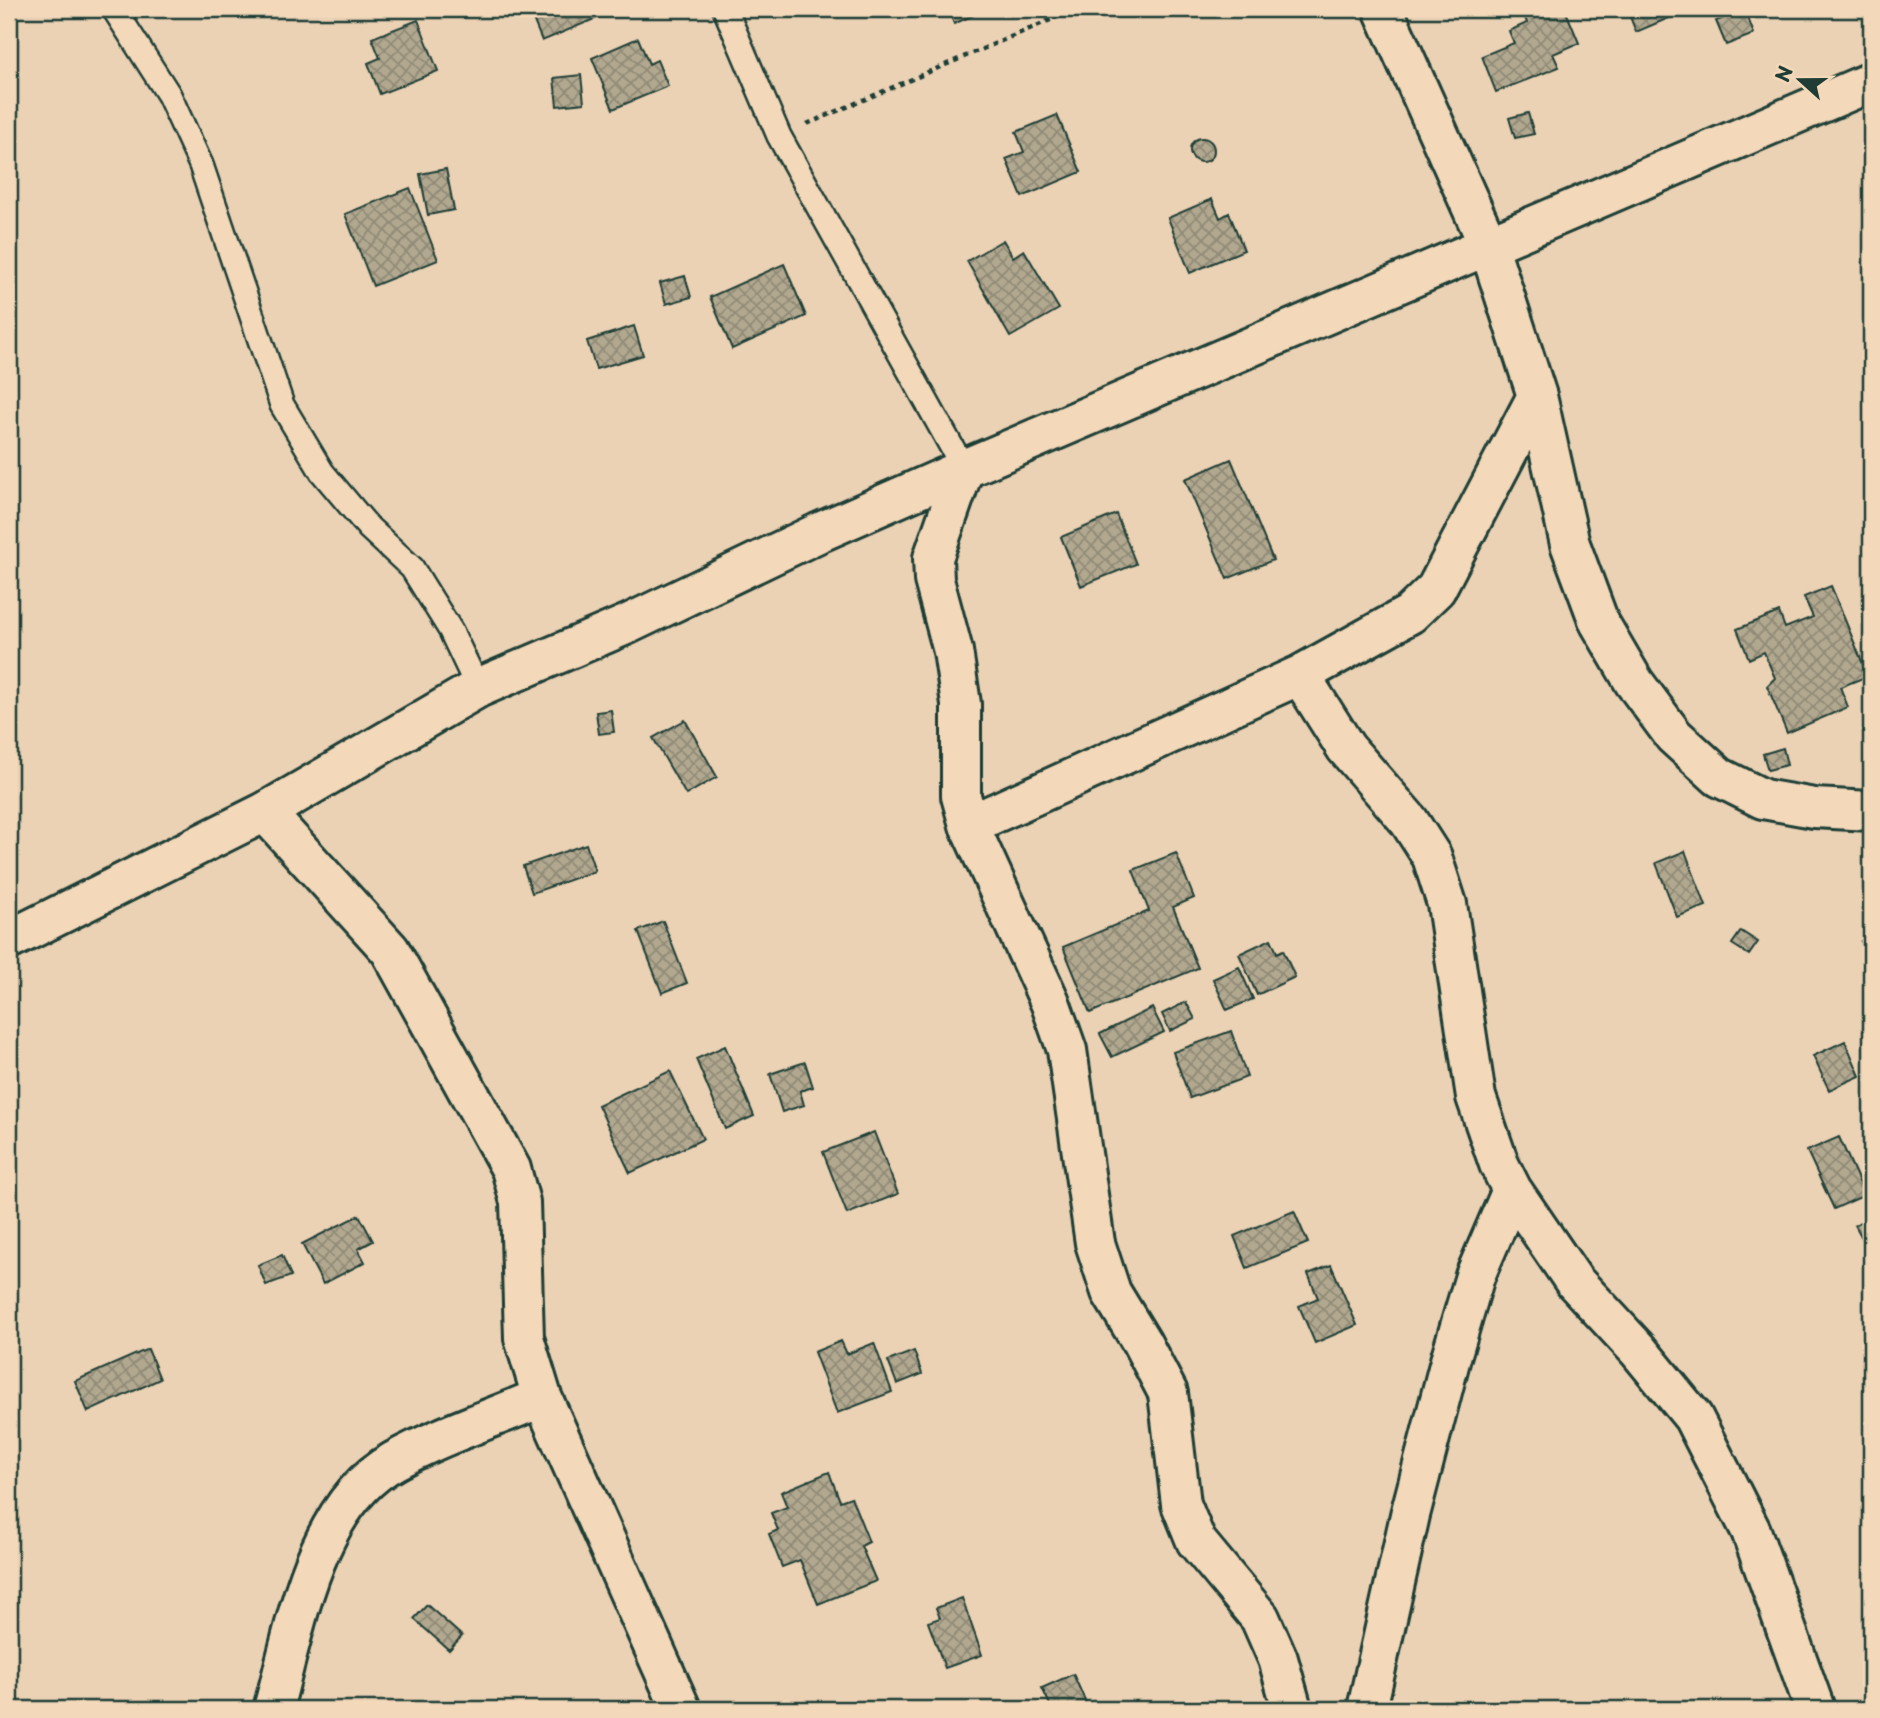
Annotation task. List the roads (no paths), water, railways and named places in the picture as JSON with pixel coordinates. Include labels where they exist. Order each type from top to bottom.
[{"type":"street","points":[[1383,9],[1488,244],[1537,396],[1570,544],[1599,622],[1634,682],[1674,736],[1719,777],[1763,799],[1814,808],[1871,811]]},
{"type":"street","points":[[9,940],[265,811],[478,688],[628,624],[818,533],[964,469],[1871,82]]},
{"type":"street","points":[[969,825],[1300,675],[1410,614],[1436,589],[1537,396]]},
{"type":"street","points":[[964,469],[933,558],[934,580],[953,651],[961,704],[961,796],[969,825],[1051,1002],[1067,1050],[1095,1243],[1111,1292],[1142,1343],[1168,1394],[1181,1504],[1196,1541],[1260,1618],[1278,1659],[1292,1709]]},
{"type":"street","points":[[1300,675],[1346,748],[1409,821],[1432,857],[1447,904],[1476,1097],[1499,1164],[1512,1190],[1574,1281],[1638,1350],[1693,1417],[1751,1531],[1815,1709]]},
{"type":"street","points":[[265,811],[390,950],[511,1169],[520,1202],[524,1338],[542,1397],[681,1709]]},
{"type":"street","points":[[1367,1709],[1409,1515],[1451,1357],[1475,1276],[1512,1190]]},
{"type":"street","points":[[273,1709],[309,1579],[326,1534],[359,1489],[393,1461],[542,1397]]},
{"type":"lane","points":[[114,9],[169,95],[201,165],[282,405],[322,472],[369,528],[412,568],[451,631],[478,688]]},
{"type":"lane","points":[[725,9],[779,136],[964,469]]}]
